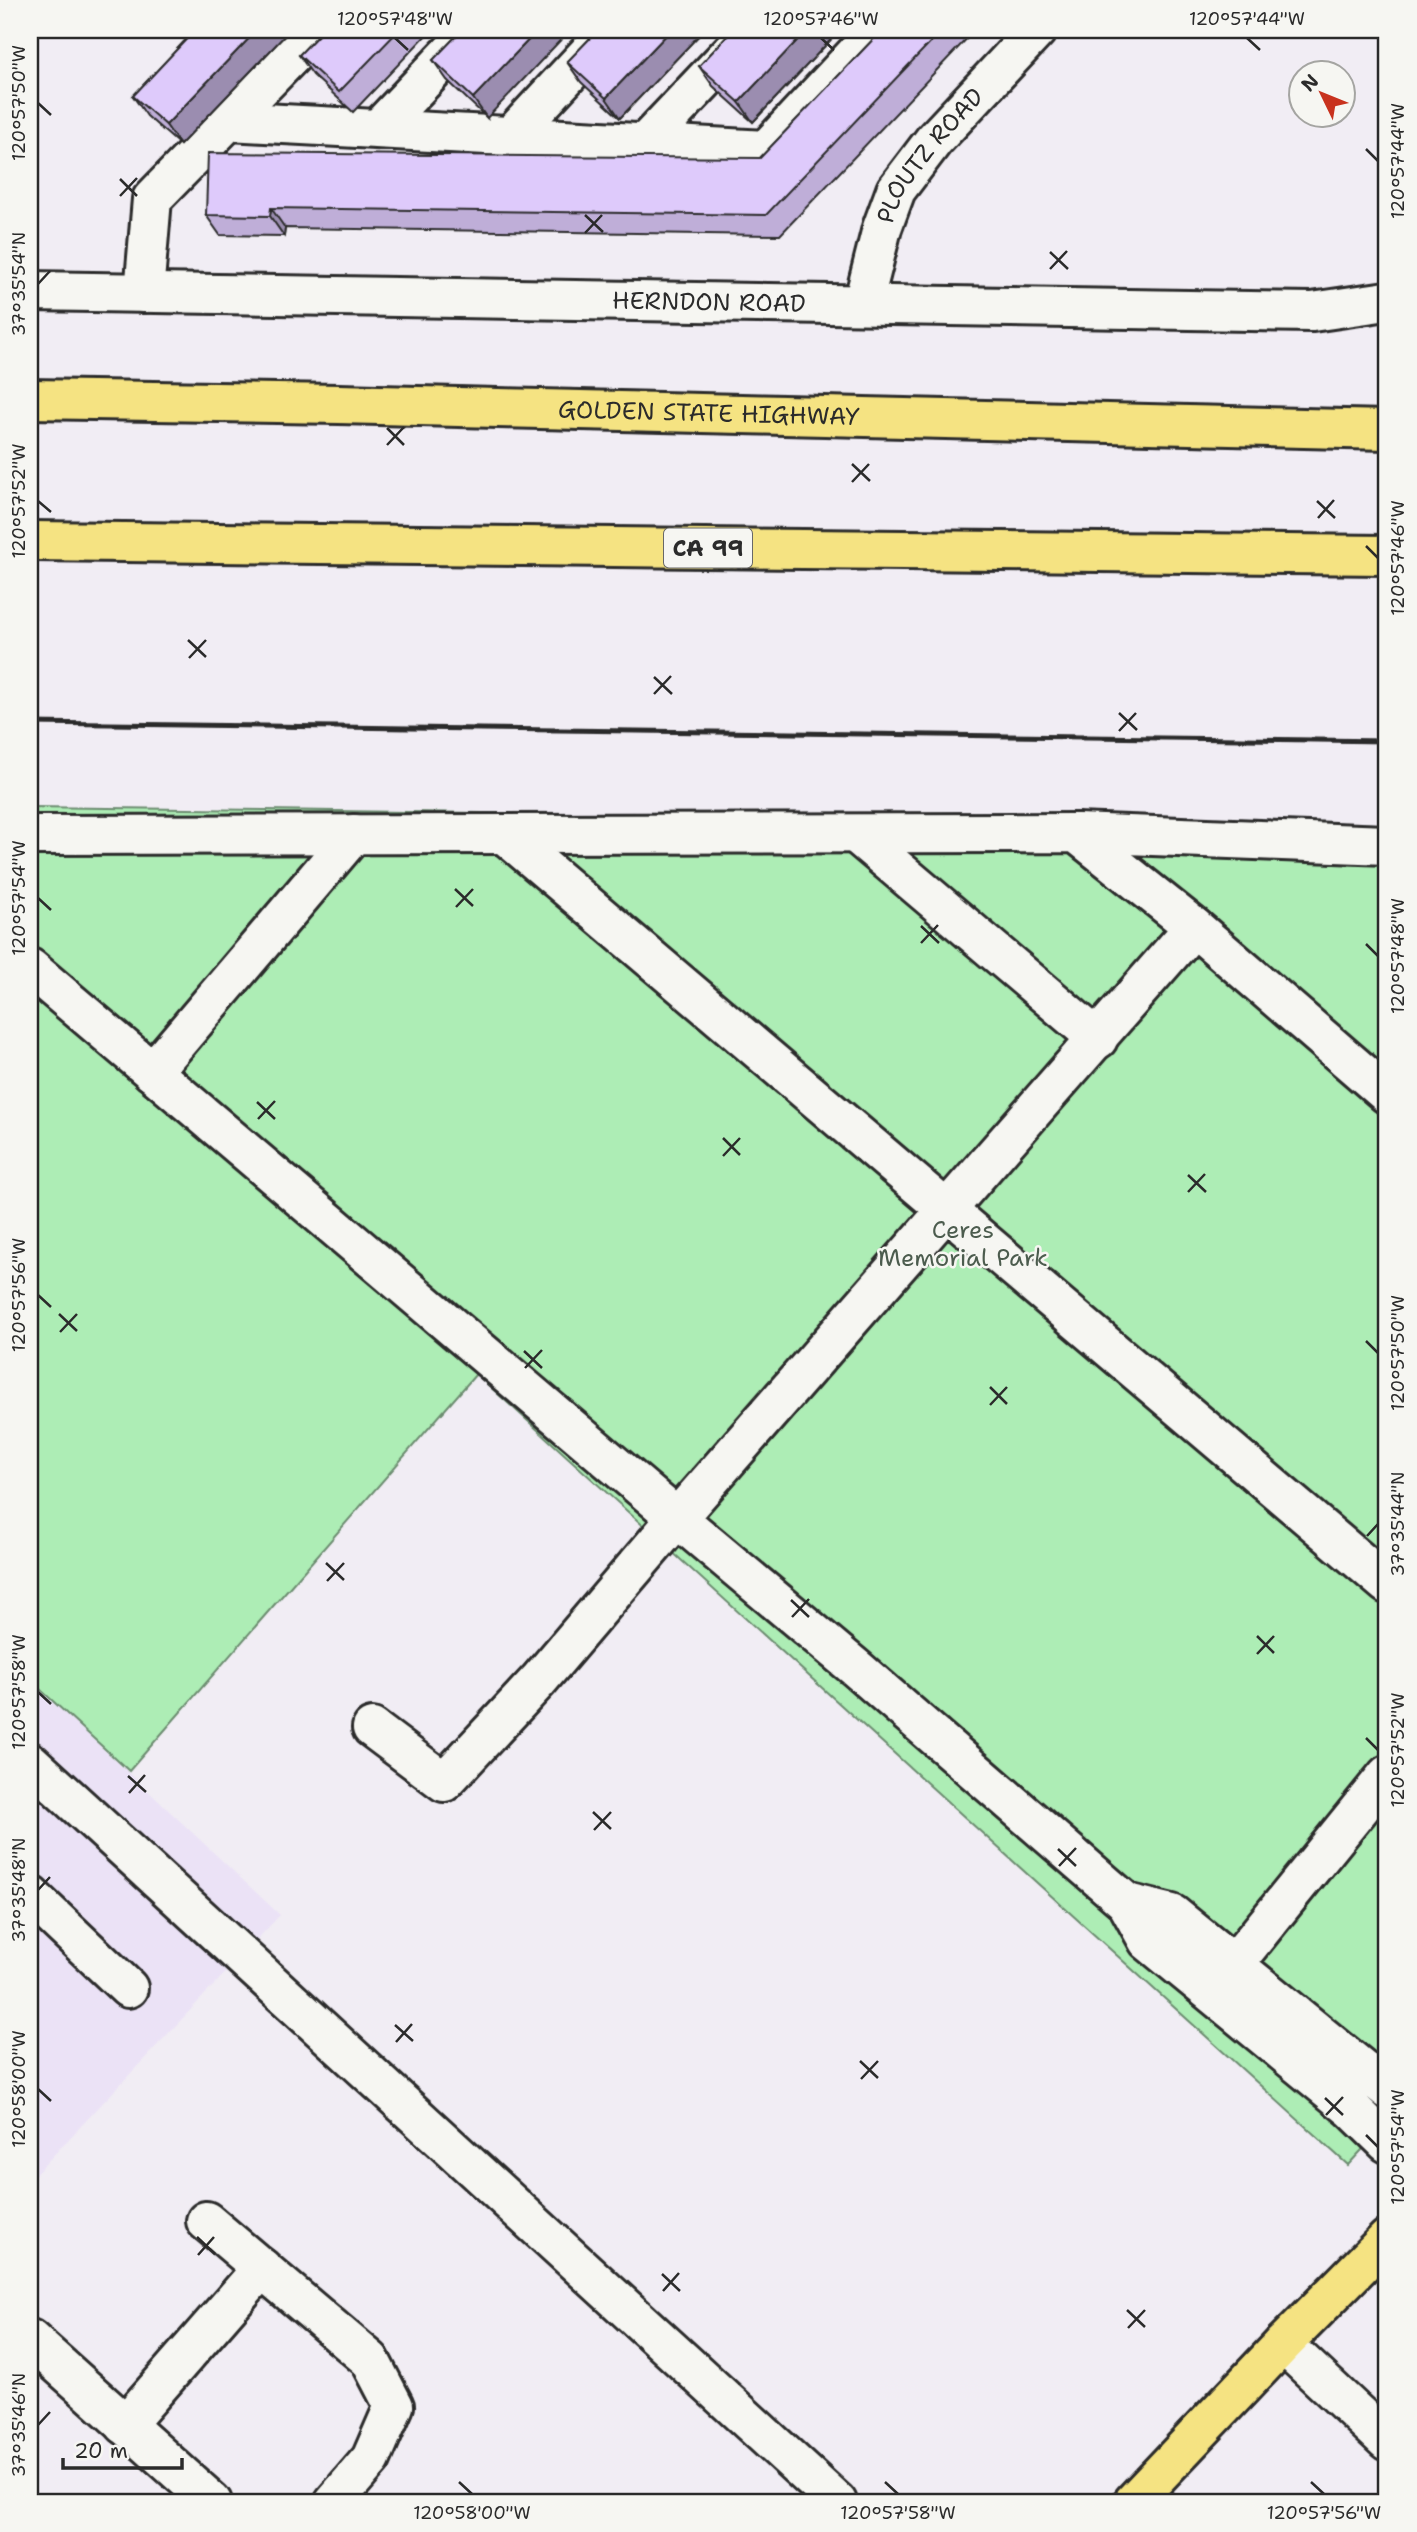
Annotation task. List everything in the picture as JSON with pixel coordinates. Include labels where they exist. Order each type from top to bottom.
[{"type":"main road","name":"GOLDEN STATE HIGHWAY","points":[[30,399],[1387,430]]},
{"type":"main road","points":[[1315,428],[1387,422]]},
{"type":"main road","name":"CA 99","points":[[30,541],[1387,555]]},
{"type":"main road","points":[[1133,2502],[1387,2239]]},
{"type":"street","points":[[144,293],[152,200],[317,30]]},
{"type":"street","points":[[378,129],[472,30]]},
{"type":"street","points":[[512,135],[610,30]]},
{"type":"street","points":[[645,143],[751,30]]},
{"type":"street","points":[[229,121],[766,150],[878,30]]},
{"type":"street","name":"PLOUTZ ROAD","points":[[863,304],[882,228],[896,190],[934,140],[1037,30]]},
{"type":"street","name":"HERNDON ROAD","points":[[30,291],[1312,312],[1387,301]]},
{"type":"street","points":[[1076,833],[1194,928],[1387,1094]]},
{"type":"street","points":[[30,835],[1076,833],[1387,845]]},
{"type":"street","points":[[152,1072],[354,834]]},
{"type":"street","points":[[504,834],[1387,1584]]},
{"type":"street","points":[[856,834],[1098,1039]]},
{"type":"street","points":[[372,1728],[444,1782],[539,1681],[677,1518],[1194,928]]},
{"type":"street","points":[[30,968],[856,1668],[1128,1903],[1148,1941],[1351,2108],[1387,2143]]},
{"type":"street","points":[[30,1762],[837,2502]]},
{"type":"street","points":[[1234,1964],[1387,1775]]},
{"type":"street","points":[[30,1895],[128,1989]]},
{"type":"street","points":[[1128,1903],[1172,1914],[1387,2089]]},
{"type":"street","points":[[206,2221],[370,2360],[394,2406],[371,2459],[334,2502]]},
{"type":"street","points":[[125,2425],[262,2268]]},
{"type":"street","points":[[30,2339],[212,2502]]},
{"type":"street","points":[[1283,2344],[1387,2441]]},
{"type":"shaded area","points":[[30,1680],[280,1915],[30,2180]]},
{"type":"green space","name":"Ceres Memorial Park","points":[[30,807],[1387,825],[1387,2123],[1348,2165],[476,1374],[129,1771],[30,1680]]},
{"type":"building","points":[[195,30],[257,30],[166,125],[133,96]]},
{"type":"building","points":[[323,30],[399,30],[339,92],[299,55]]},
{"type":"building","points":[[462,30],[538,30],[473,98],[433,60]]},
{"type":"building","points":[[598,30],[671,30],[606,98],[567,62]]},
{"type":"building","points":[[733,30],[807,30],[739,102],[699,66]]},
{"type":"building","points":[[882,30],[942,30],[766,215],[271,208],[270,216],[206,215],[208,153],[760,158]]},
{"type":"railway","points":[[30,723],[1387,741]]}]
